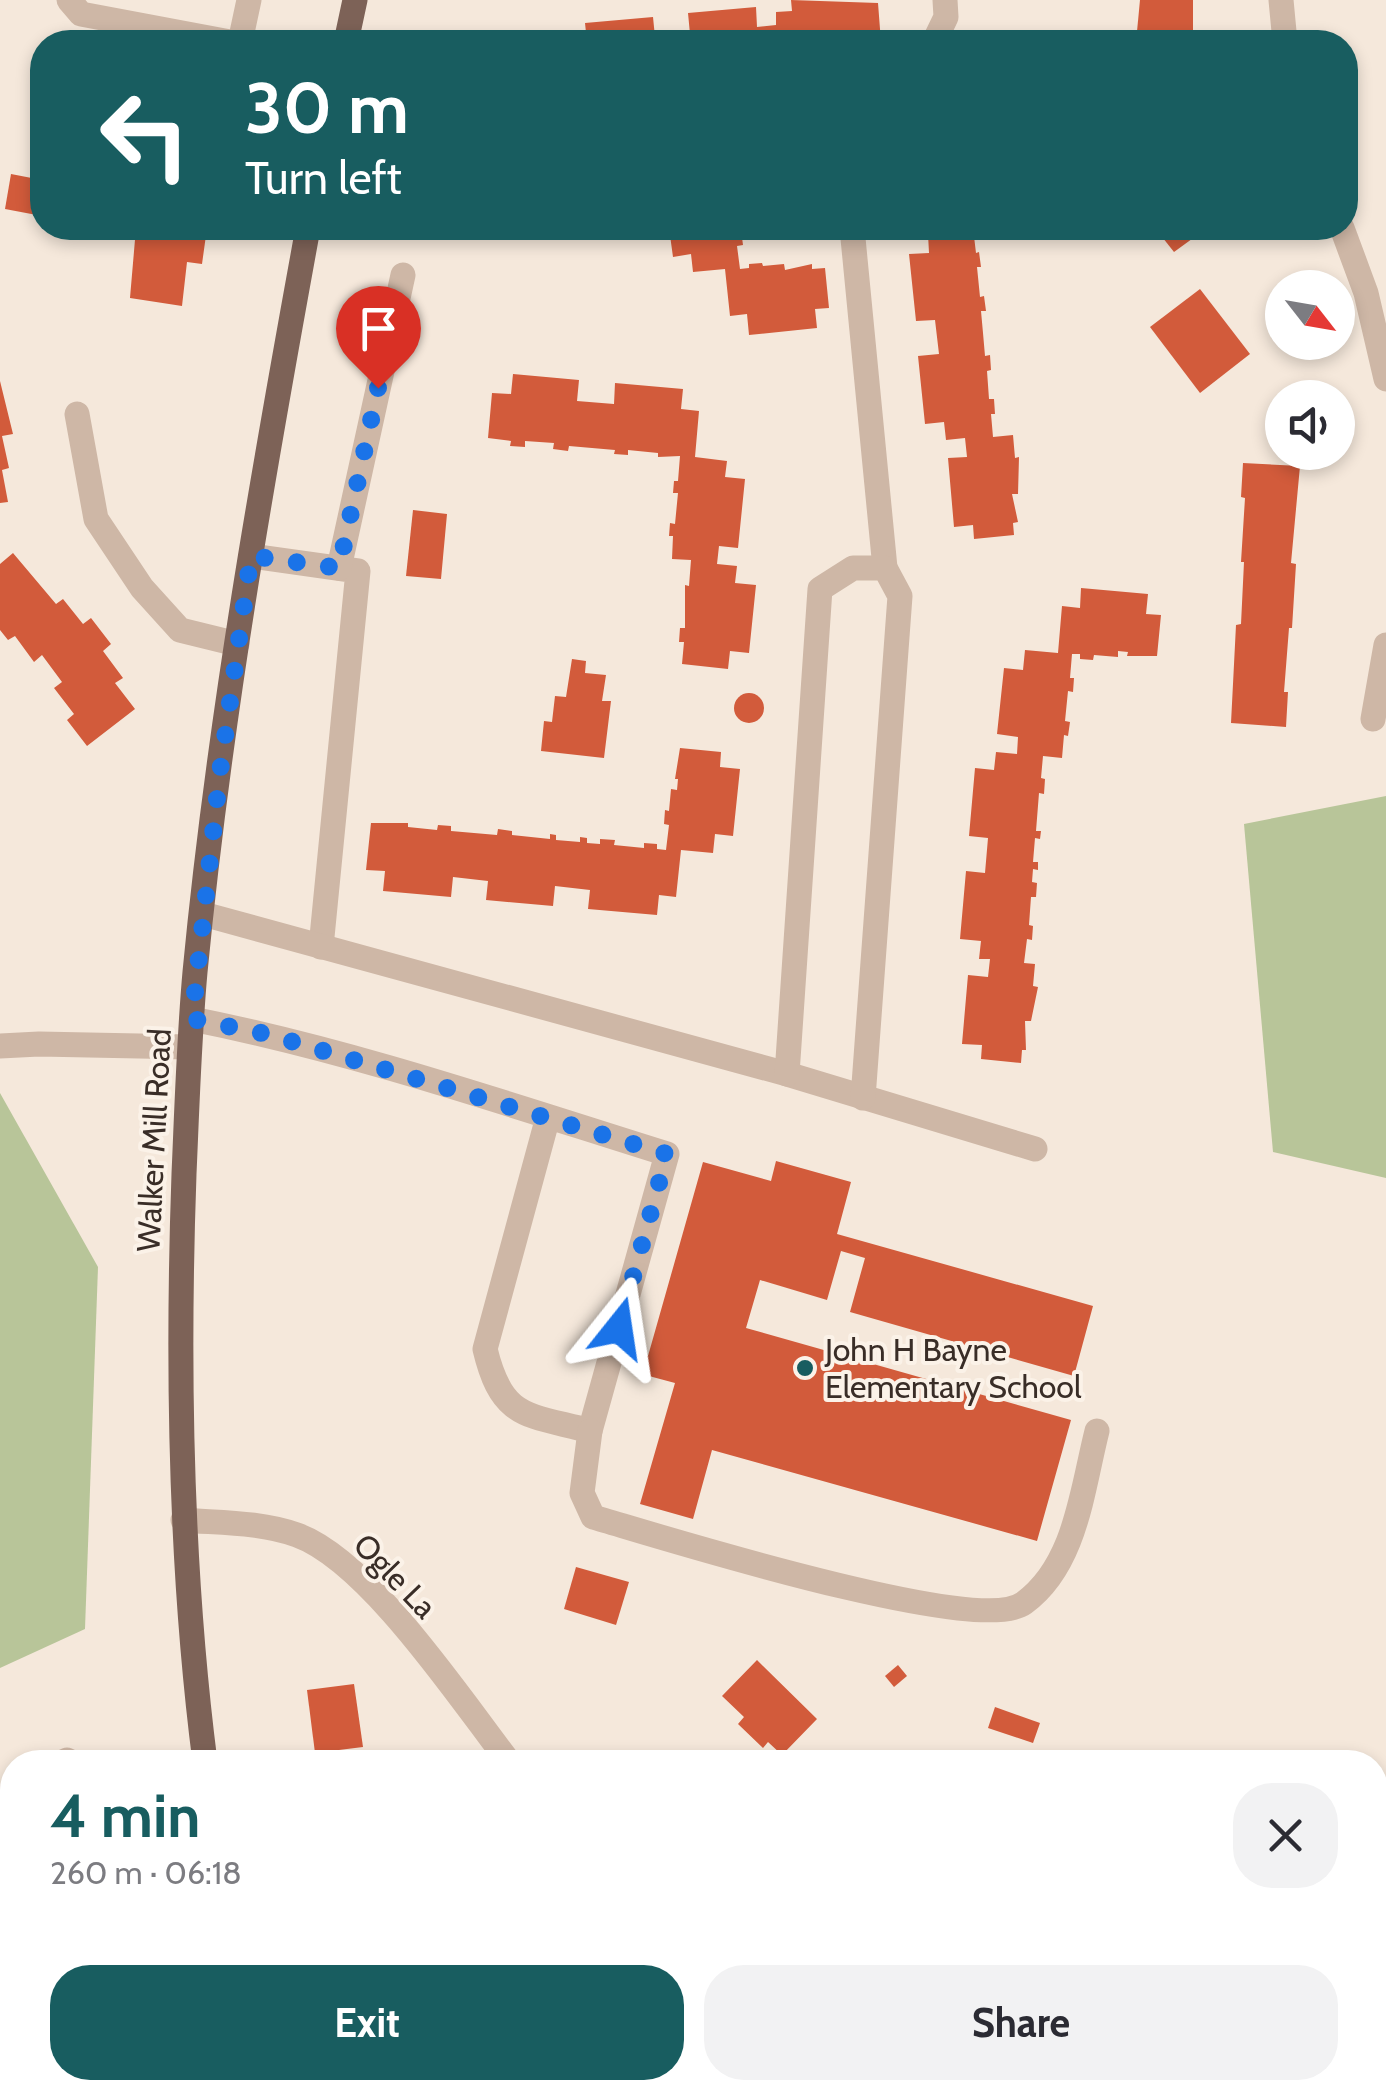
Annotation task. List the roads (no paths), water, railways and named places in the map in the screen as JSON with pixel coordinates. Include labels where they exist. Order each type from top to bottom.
[{"type":"main road","points":[[349,30],[356,0]]},
{"type":"main road","name":"Walker Mill Road","points":[[204,1750],[184,1520],[180,1291],[189,1048],[237,644],[306,240]]},
{"type":"street","points":[[69,0],[81,14],[166,30]]},
{"type":"street","points":[[243,30],[249,0]]},
{"type":"street","points":[[940,30],[946,17],[945,0]]},
{"type":"street","points":[[1281,0],[1284,30]]},
{"type":"street","points":[[853,240],[885,568],[900,596],[862,1098]]},
{"type":"street","points":[[1346,240],[1366,293],[1386,379]]},
{"type":"street","points":[[339,568],[404,275]]},
{"type":"street","points":[[77,414],[96,519],[142,588],[180,630],[237,644]]},
{"type":"street","points":[[251,556],[358,570],[322,948]]},
{"type":"street","points":[[787,1074],[820,588],[853,568],[885,568]]},
{"type":"street","points":[[1372,719],[1386,644]]},
{"type":"street","points":[[202,914],[787,1074],[1035,1149]]},
{"type":"street","points":[[192,1019],[267,1034],[667,1154],[590,1432],[582,1493],[592,1517],[881,1597],[988,1610],[1020,1607],[1046,1584],[1068,1544],[1098,1431]]},
{"type":"street","points":[[0,1046],[189,1048]]},
{"type":"street","points":[[548,1117],[485,1349],[494,1384],[518,1412],[590,1432]]},
{"type":"street","name":"Ogle La","points":[[184,1520],[262,1526],[296,1534],[341,1560],[367,1584],[500,1750]]},
{"type":"place","name":"John H Bayne Elementary School","points":[[805,1368]]}]
